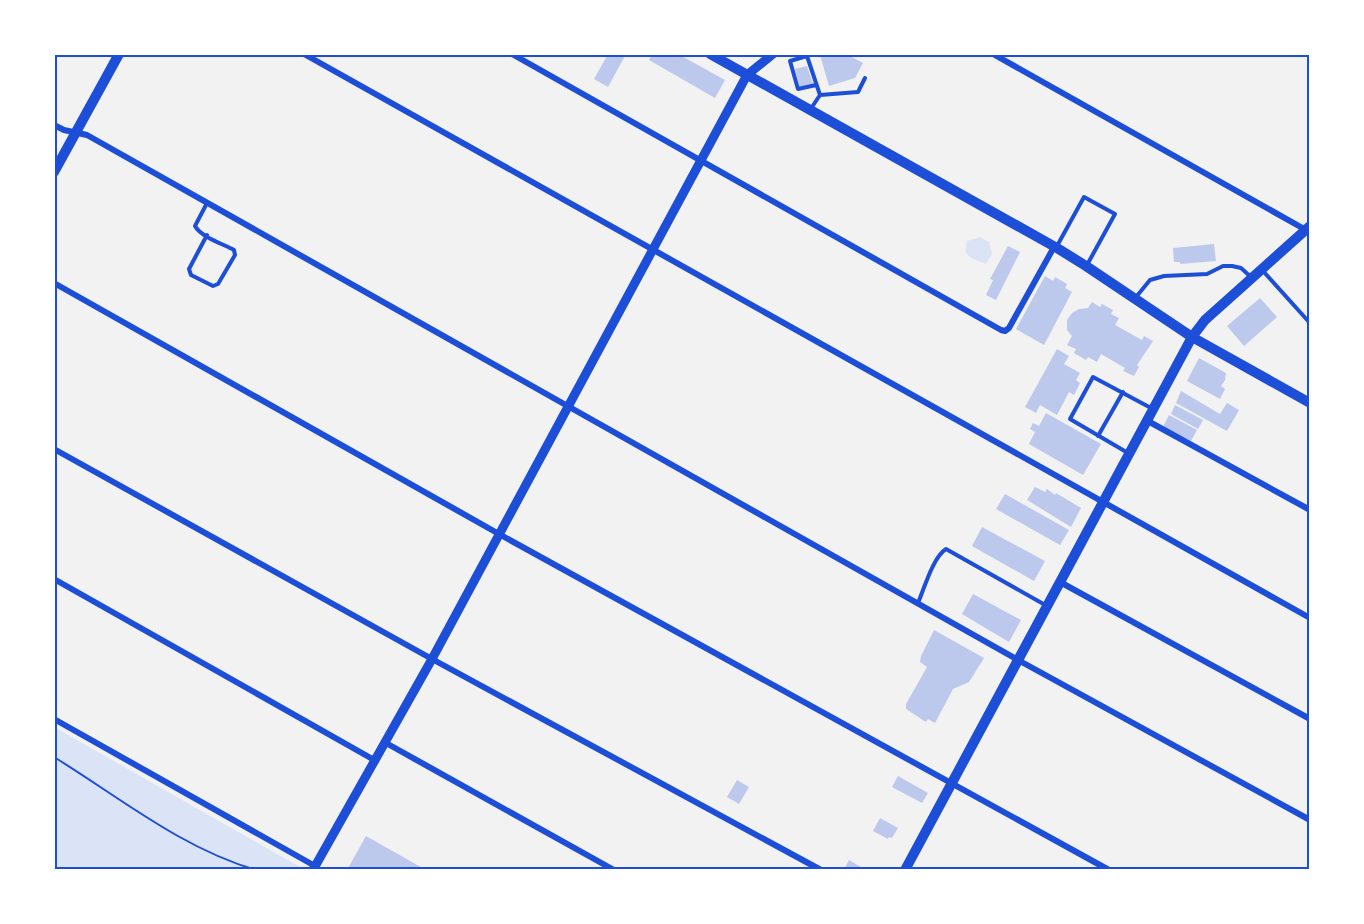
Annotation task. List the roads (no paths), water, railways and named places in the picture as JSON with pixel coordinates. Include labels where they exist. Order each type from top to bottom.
[{"type":"main road","points":[[54,172],[119,54]]},
{"type":"main road","points":[[710,54],[1056,247],[1192,337],[1310,403]]},
{"type":"main road","points":[[904,870],[1192,337],[1205,320],[1308,228]]},
{"type":"street","points":[[304,54],[1310,618]]},
{"type":"street","points":[[512,54],[1001,330],[1005,331],[1009,328],[1056,247]]},
{"type":"street","points":[[54,719],[314,868],[432,659],[747,75],[773,54]]},
{"type":"street","points":[[993,54],[1308,228]]},
{"type":"street","points":[[54,125],[87,135],[1018,660],[1310,820]]},
{"type":"street","points":[[54,283],[499,534],[1109,870]]},
{"type":"street","points":[[1146,420],[1310,510]]},
{"type":"street","points":[[54,449],[432,659],[821,870]]},
{"type":"street","points":[[54,579],[376,761]]},
{"type":"street","points":[[1060,582],[1310,719]]},
{"type":"street","points":[[386,743],[614,870]]},
{"type":"lane","points":[[816,85],[798,89],[790,61],[798,56],[807,56],[820,95]]},
{"type":"lane","points":[[820,95],[858,92],[866,78]]},
{"type":"lane","points":[[810,111],[820,95]]},
{"type":"lane","points":[[1056,247],[1084,198],[1115,214],[1086,266]]},
{"type":"lane","points":[[207,202],[195,226],[197,230],[207,235],[234,250],[235,255],[218,284],[213,286],[191,274],[189,269],[207,235]]},
{"type":"lane","points":[[1135,298],[1150,280],[1164,276],[1207,274],[1223,266],[1232,266],[1240,268],[1252,278]]},
{"type":"lane","points":[[1262,270],[1309,322]]},
{"type":"lane","points":[[1128,453],[1070,419],[1093,376],[1152,408]]},
{"type":"lane","points":[[1098,436],[1123,392]]},
{"type":"lane","points":[[918,603],[934,565],[941,552],[946,549],[1047,606]]}]
